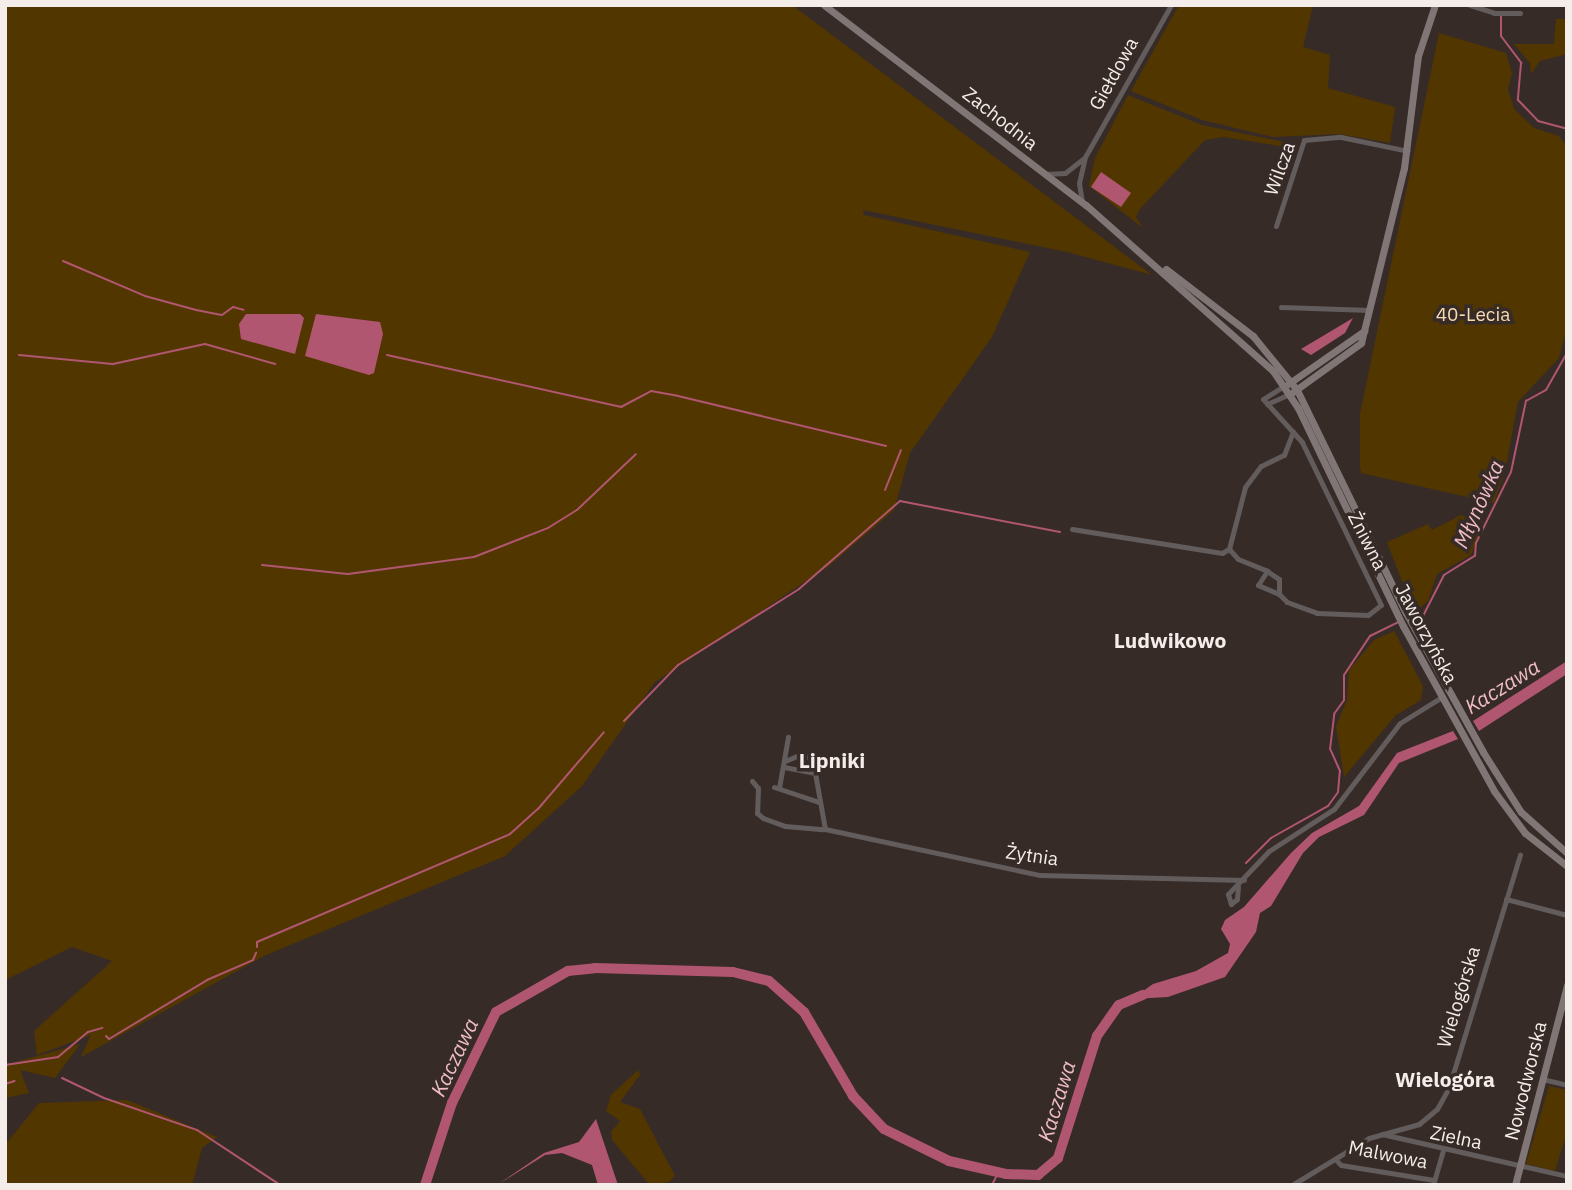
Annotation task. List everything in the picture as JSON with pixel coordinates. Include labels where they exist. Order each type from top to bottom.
[{"type":"main road","name":"Zachodnia","points":[[824,5],[1082,202],[1153,261],[1288,384]]},
{"type":"main road","points":[[1293,392],[1354,352],[1365,330],[1408,151],[1414,77],[1435,5]]},
{"type":"main road","points":[[1288,384],[1365,330]]},
{"type":"main road","name":"Jaworzyńska","points":[[1288,384],[1406,613],[1478,743],[1521,812],[1567,853]]},
{"type":"main road","name":"Jaworzyńska","points":[[1293,392],[1398,618],[1469,746],[1512,817],[1541,848],[1567,866]]},
{"type":"main road","name":"Nowodworska","points":[[1515,1185],[1567,985]]},
{"type":"street","name":"Giełdowa","points":[[1082,202],[1079,183],[1086,157],[1171,5]]},
{"type":"street","points":[[1470,5],[1501,13],[1520,13]]},
{"type":"street","name":"Wilcza","points":[[1276,226],[1304,140],[1341,137],[1408,151]]},
{"type":"street","points":[[1045,174],[1065,173],[1086,157]]},
{"type":"street","points":[[1281,307],[1370,310]]},
{"type":"street","points":[[1265,402],[1288,384]]},
{"type":"street","points":[[1265,402],[1293,392]]},
{"type":"street","name":"Żniwna","points":[[1265,402],[1307,450],[1381,605],[1368,615],[1317,613],[1258,585],[1267,571]]},
{"type":"street","points":[[1072,529],[1222,553],[1229,549],[1245,488],[1261,466],[1284,455],[1293,432]]},
{"type":"street","points":[[1229,549],[1238,559],[1279,579],[1279,594]]},
{"type":"street","points":[[1238,887],[1269,851],[1334,809],[1400,723],[1443,697]]},
{"type":"street","points":[[788,737],[785,764],[776,788],[820,802]]},
{"type":"street","points":[[785,764],[799,755],[817,759],[822,827]]},
{"type":"street","points":[[785,764],[816,773]]},
{"type":"street","name":"Żytnia","points":[[752,781],[758,788],[757,813],[785,826],[822,827],[1040,875],[1244,880]]},
{"type":"street","name":"Wielogórska","points":[[1292,1185],[1382,1134],[1419,1124],[1443,1099],[1520,855]]},
{"type":"street","points":[[1506,899],[1567,915]]},
{"type":"street","points":[[1542,1079],[1567,1085]]},
{"type":"street","name":"Zielna","points":[[1382,1134],[1443,1151],[1567,1177]]},
{"type":"street","points":[[1434,1182],[1443,1151]]},
{"type":"street","name":"Malwowa","points":[[1336,1160],[1341,1165],[1434,1182]]},
{"type":"green space","points":[[5,5],[792,5],[1152,275],[1067,252],[863,210],[864,215],[1030,252],[992,337],[910,453],[894,510],[830,565],[655,682],[582,786],[505,856],[266,955],[81,1057],[91,1035],[37,1055],[34,1031],[112,961],[72,947],[5,980]]},
{"type":"green space","points":[[1179,5],[1313,5],[1303,47],[1330,55],[1328,88],[1395,107],[1390,143],[1340,134],[1273,137],[1202,120],[1131,91]]},
{"type":"green space","points":[[1556,19],[1567,19],[1567,54],[1540,61],[1531,74],[1530,63],[1514,44],[1554,44]]},
{"type":"green space","name":"40-Lecia","points":[[1439,33],[1506,53],[1512,73],[1508,89],[1514,109],[1534,128],[1559,136],[1567,147],[1567,328],[1559,358],[1518,402],[1505,471],[1494,503],[1361,473],[1360,466],[1360,414]]},
{"type":"green space","points":[[1128,95],[1202,125],[1299,145],[1298,149],[1224,137],[1205,140],[1139,210],[1136,217],[1143,228],[1089,186],[1095,158]]},
{"type":"green space","points":[[1461,515],[1482,524],[1471,555],[1437,574],[1428,601],[1414,613],[1387,542],[1428,524],[1432,530]]},
{"type":"green space","points":[[1394,631],[1423,686],[1421,700],[1396,715],[1344,777],[1336,726],[1347,700],[1349,670],[1374,640]]},
{"type":"green space","points":[[80,1044],[55,1078],[20,1070],[29,1093],[5,1098],[5,1065]]},
{"type":"green space","points":[[638,1070],[640,1075],[620,1102],[640,1109],[675,1176],[669,1182],[650,1185],[612,1140],[611,1132],[620,1121],[606,1111],[611,1095]]},
{"type":"green space","points":[[1549,1086],[1567,1090],[1567,1132],[1555,1171],[1526,1164]]},
{"type":"green space","points":[[127,1100],[217,1137],[202,1148],[192,1185],[5,1184],[5,1145],[39,1103]]},
{"type":"shaded area","points":[[1101,172],[1131,193],[1121,207],[1091,187]]},
{"type":"shaded area","points":[[246,314],[300,314],[304,318],[295,354],[241,339],[239,324]]},
{"type":"shaded area","points":[[316,314],[380,322],[383,334],[374,373],[369,375],[305,356]]},
{"type":"shaded area","points":[[1353,318],[1345,333],[1311,355],[1301,349]]},
{"type":"shaded area","points":[[1567,661],[1567,674],[1479,731],[1473,721]]},
{"type":"shaded area","points":[[1453,731],[1458,739],[1399,763],[1364,815],[1319,837],[1303,853],[1271,906],[1260,913],[1256,932],[1225,977],[1168,997],[1132,999],[1153,984],[1196,971],[1228,953],[1230,944],[1221,929],[1225,920],[1244,907],[1291,853],[1312,833],[1359,806],[1397,753]]},
{"type":"shaded area","points":[[596,1119],[618,1185],[598,1185],[592,1165],[562,1153],[545,1155],[497,1185],[544,1153],[579,1142]]},
{"type":"waterway","name":"Młynówka","points":[[1501,15],[1501,36],[1521,63],[1518,100],[1538,121],[1567,129]]},
{"type":"waterway","points":[[63,261],[145,296],[196,310],[222,315],[233,307],[244,310]]},
{"type":"waterway","points":[[19,355],[113,364],[205,344],[275,364]]},
{"type":"waterway","name":"Młynówka","points":[[1412,620],[1423,616],[1444,575],[1475,556],[1476,543],[1511,472],[1526,401],[1546,390],[1567,353]]},
{"type":"waterway","points":[[387,355],[621,407],[651,391],[886,446]]},
{"type":"waterway","points":[[885,490],[901,450]]},
{"type":"waterway","points":[[262,565],[348,574],[474,557],[548,528],[577,510],[636,454]]},
{"type":"waterway","points":[[624,721],[678,665],[799,589],[900,501],[1060,532]]},
{"type":"waterway","name":"Młynówka","points":[[1246,863],[1271,838],[1328,806],[1338,792],[1340,771],[1330,749],[1334,714],[1344,700],[1344,675],[1370,636],[1399,622]]},
{"type":"waterway","points":[[257,947],[257,942],[510,834],[538,809],[604,732]]},
{"type":"waterway","points":[[106,1036],[109,1039],[207,980],[253,960],[256,953]]},
{"type":"waterway","name":"Kaczawa","points":[[425,1185],[452,1103],[496,1012],[568,971],[595,968],[733,972],[769,981],[804,1012],[853,1096],[884,1129],[949,1161],[1006,1174],[1038,1175],[1058,1158],[1097,1036],[1119,1005],[1143,995]]},
{"type":"waterway","points":[[5,1065],[58,1057],[88,1032],[102,1028]]},
{"type":"waterway","points":[[62,1078],[104,1098],[197,1130],[280,1185]]},
{"type":"waterway","points":[[5,1084],[15,1081]]},
{"type":"waterway","points":[[992,1185],[998,1173]]},
{"type":"district","name":"Ludwikowo","points":[[1170,640]]},
{"type":"district","name":"Lipniki","points":[[832,760]]},
{"type":"district","name":"Wielogóra","points":[[1445,1079]]}]
